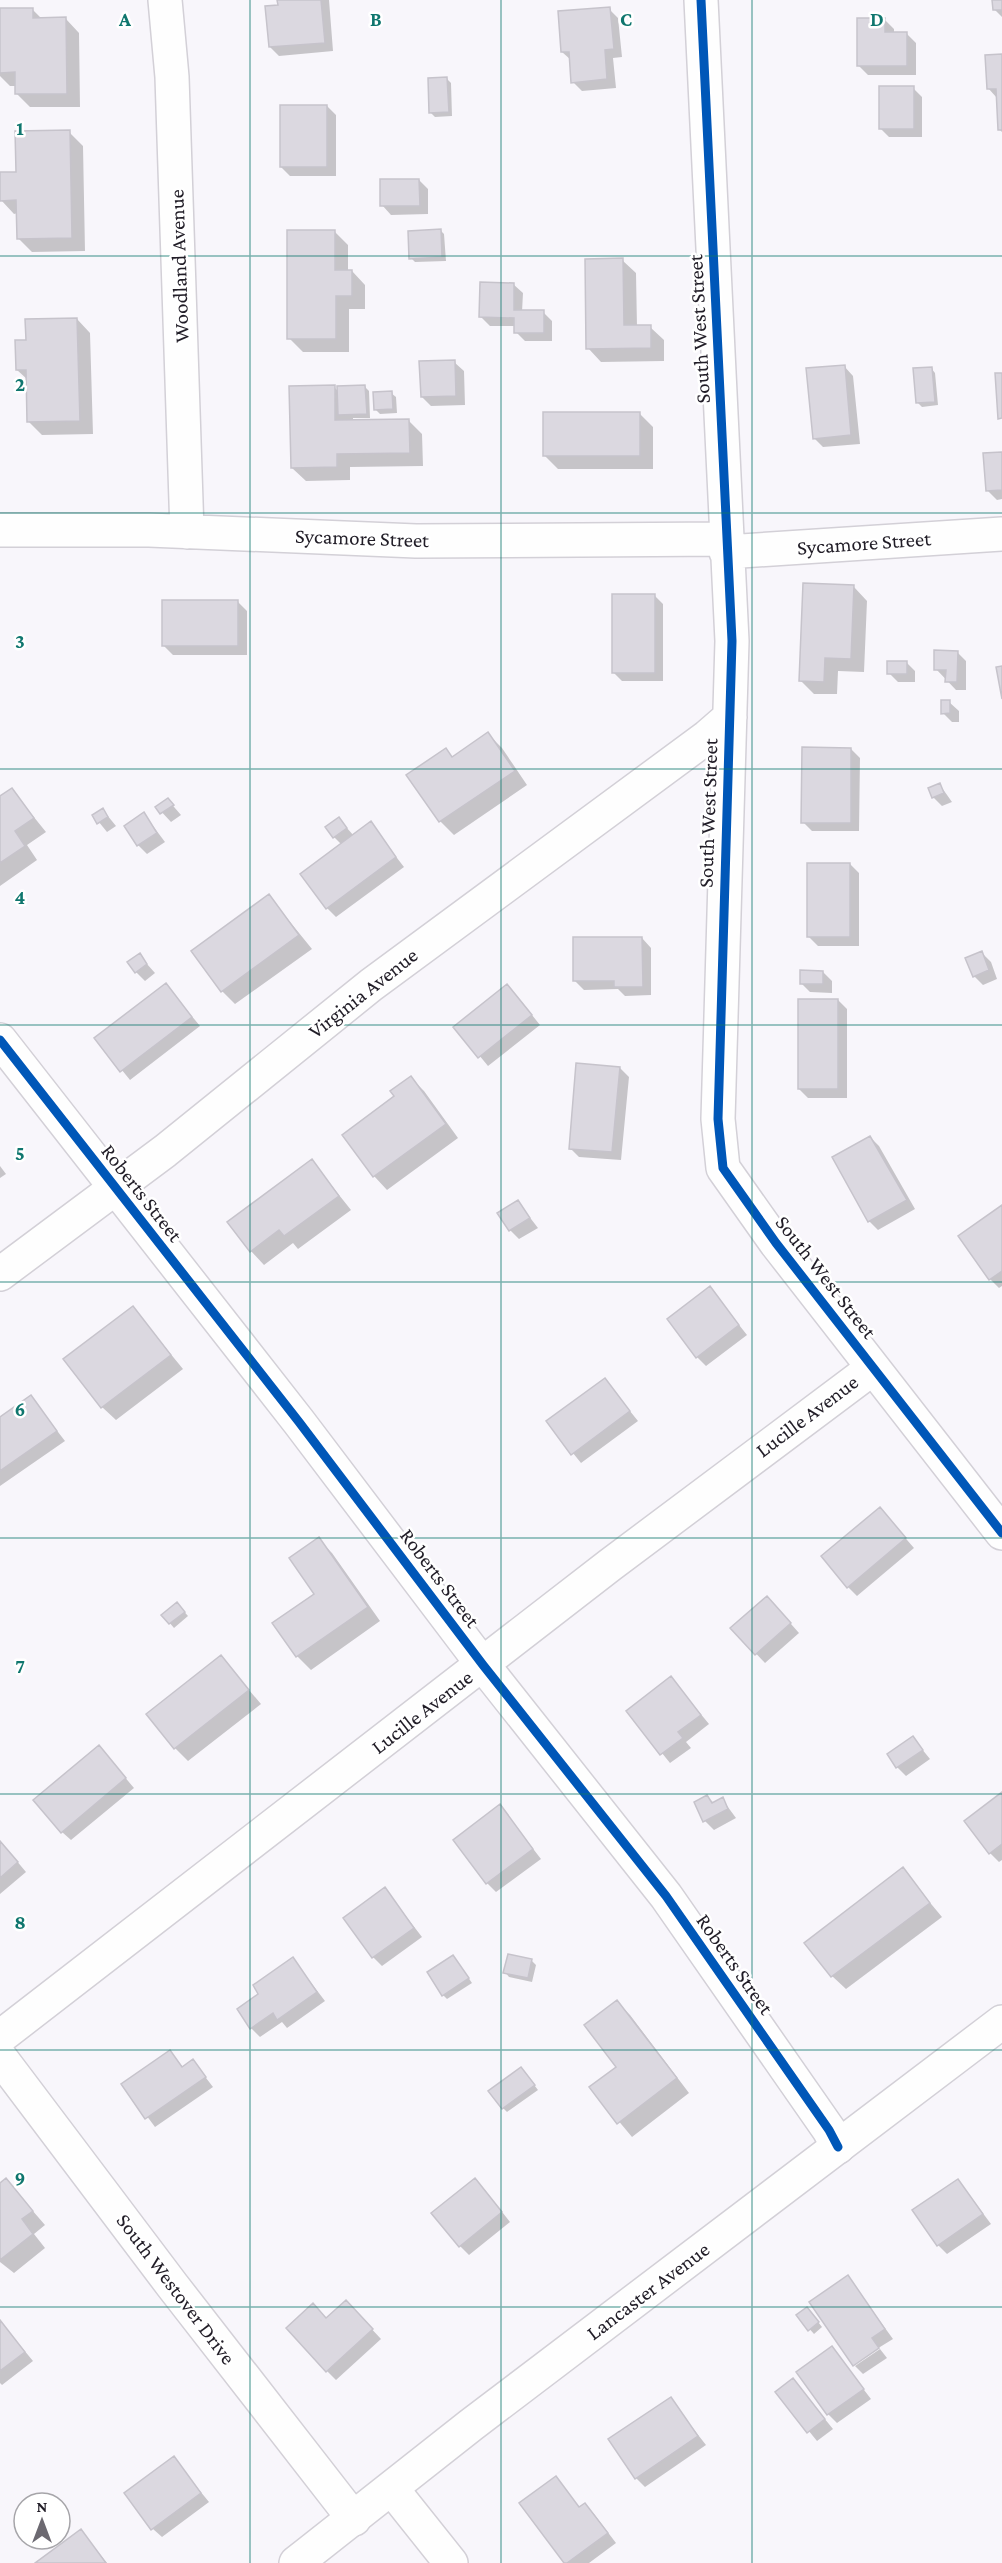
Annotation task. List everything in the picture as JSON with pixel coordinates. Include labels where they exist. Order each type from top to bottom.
[{"type":"street","name":"Woodland Avenue","points":[[165,0],[172,77],[188,532]]},
{"type":"street","name":"South West Street","points":[[701,0],[725,546],[732,641],[718,1107],[723,1168],[776,1243],[1002,1533]]},
{"type":"street","name":"Sycamore Street","points":[[0,530],[188,532],[416,541],[725,546],[1002,534]]},
{"type":"street","name":"Virginia Avenue","points":[[0,1274],[115,1188],[371,985],[707,737],[730,717]]},
{"type":"street","name":"Roberts Street","points":[[0,1040],[299,1422],[483,1665],[666,1896],[829,2130],[838,2147]]},
{"type":"street","name":"Lucille Avenue","points":[[0,2037],[629,1551],[873,1368]]},
{"type":"street","name":"Lancaster Avenue","points":[[296,2563],[1002,2022]]},
{"type":"street","name":"South Westover Drive","points":[[0,2057],[172,2285],[354,2519]]},
{"type":"street","points":[[392,2489],[451,2563]]},
{"type":"building","points":[[277,0],[321,0],[325,43],[269,47],[265,6],[278,5]]},
{"type":"building","points":[[992,0],[1002,0],[1002,10],[993,10]]},
{"type":"building","points":[[610,7],[614,49],[605,50],[607,79],[571,83],[569,52],[561,52],[558,11]]},
{"type":"building","points":[[0,8],[33,8],[33,18],[66,17],[67,94],[15,94],[15,72],[0,73]]},
{"type":"building","points":[[857,18],[885,18],[885,32],[907,32],[907,66],[857,66]]},
{"type":"building","points":[[1002,54],[1002,130],[998,130],[996,89],[987,89],[985,55]]},
{"type":"building","points":[[447,77],[449,112],[429,113],[428,78]]},
{"type":"building","points":[[879,86],[914,86],[914,129],[879,129]]},
{"type":"building","points":[[280,105],[327,105],[327,167],[280,167]]},
{"type":"building","points":[[70,130],[72,238],[17,239],[16,200],[0,201],[0,172],[16,172],[15,131]]},
{"type":"building","points":[[380,179],[419,179],[420,206],[380,206]]},
{"type":"building","points":[[441,229],[442,257],[409,259],[408,231]]},
{"type":"building","points":[[287,230],[335,230],[335,270],[352,270],[352,296],[336,296],[336,339],[287,339]]},
{"type":"building","points":[[623,258],[624,325],[651,325],[651,348],[586,349],[585,259]]},
{"type":"building","points":[[480,282],[514,283],[514,310],[544,310],[544,333],[514,333],[514,318],[479,317]]},
{"type":"building","points":[[77,318],[80,421],[27,422],[26,370],[16,370],[15,340],[26,340],[25,319]]},
{"type":"building","points":[[455,360],[456,396],[421,397],[419,361]]},
{"type":"building","points":[[845,365],[851,435],[813,439],[806,368]]},
{"type":"building","points":[[932,367],[935,402],[916,403],[913,368]]},
{"type":"building","points":[[995,373],[1002,373],[1002,418],[998,419]]},
{"type":"building","points":[[335,385],[335,420],[409,419],[410,453],[337,454],[337,467],[291,468],[289,386]]},
{"type":"building","points":[[365,385],[367,414],[338,415],[337,386]]},
{"type":"building","points":[[392,391],[393,409],[374,410],[373,392]]},
{"type":"building","points":[[543,412],[640,412],[640,456],[543,456]]},
{"type":"building","points":[[1002,452],[1002,490],[986,491],[983,453]]},
{"type":"building","points":[[803,583],[854,585],[851,659],[825,658],[824,682],[799,681]]},
{"type":"building","points":[[612,594],[655,594],[655,673],[612,673]]},
{"type":"building","points":[[162,600],[238,600],[238,646],[162,646]]},
{"type":"building","points":[[934,650],[958,651],[957,682],[945,682],[946,670],[934,670]]},
{"type":"building","points":[[887,661],[907,661],[907,674],[887,674]]},
{"type":"building","points":[[1002,666],[1002,699],[996,667]]},
{"type":"building","points":[[941,700],[950,700],[950,713],[941,714]]},
{"type":"building","points":[[488,732],[515,771],[439,822],[406,775],[446,748],[452,757]]},
{"type":"building","points":[[802,747],[851,748],[851,823],[801,823]]},
{"type":"building","points":[[940,783],[944,793],[932,798],[928,788]]},
{"type":"building","points":[[12,788],[34,818],[15,831],[25,846],[0,863],[0,796]]},
{"type":"building","points":[[168,798],[174,805],[160,814],[155,807]]},
{"type":"building","points":[[103,808],[108,817],[97,824],[92,815]]},
{"type":"building","points":[[144,812],[157,833],[137,846],[124,826]]},
{"type":"building","points":[[339,817],[347,828],[333,838],[325,827]]},
{"type":"building","points":[[371,821],[396,857],[326,909],[300,874]]},
{"type":"building","points":[[807,863],[850,863],[850,937],[807,937]]},
{"type":"building","points":[[269,894],[299,935],[221,992],[191,951]]},
{"type":"building","points":[[573,937],[642,937],[643,987],[614,987],[614,981],[573,981]]},
{"type":"building","points":[[982,951],[989,970],[973,977],[965,958]]},
{"type":"building","points":[[140,953],[147,964],[135,973],[127,962]]},
{"type":"building","points":[[800,970],[823,971],[823,984],[800,984]]},
{"type":"building","points":[[166,983],[192,1017],[120,1072],[94,1038]]},
{"type":"building","points":[[507,984],[532,1015],[478,1058],[453,1027]]},
{"type":"building","points":[[798,999],[838,999],[838,1089],[798,1089]]},
{"type":"building","points":[[576,1063],[620,1067],[612,1152],[569,1149]]},
{"type":"building","points":[[411,1076],[446,1124],[373,1177],[342,1135],[394,1096],[390,1091]]},
{"type":"building","points":[[870,1136],[907,1200],[868,1222],[832,1157]]},
{"type":"building","points":[[312,1159],[339,1196],[284,1236],[279,1230],[250,1252],[227,1222]]},
{"type":"building","points":[[518,1200],[530,1218],[509,1231],[497,1213]]},
{"type":"building","points":[[1002,1205],[1002,1271],[989,1280],[958,1236]]},
{"type":"building","points":[[710,1286],[739,1325],[696,1358],[667,1319]]},
{"type":"building","points":[[133,1306],[171,1355],[101,1408],[63,1359]]},
{"type":"building","points":[[605,1378],[630,1411],[571,1455],[546,1421]]},
{"type":"building","points":[[31,1395],[57,1431],[0,1471],[0,1417]]},
{"type":"building","points":[[880,1507],[906,1538],[847,1588],[821,1556]]},
{"type":"building","points":[[319,1537],[368,1607],[296,1657],[272,1623],[314,1594],[289,1558]]},
{"type":"building","points":[[767,1596],[791,1623],[755,1655],[730,1628]]},
{"type":"building","points":[[177,1602],[185,1612],[169,1624],[161,1615]]},
{"type":"building","points":[[221,1655],[249,1690],[174,1749],[146,1714]]},
{"type":"building","points":[[671,1676],[701,1715],[678,1732],[683,1738],[660,1755],[626,1711]]},
{"type":"building","points":[[913,1736],[923,1750],[896,1768],[887,1754]]},
{"type":"building","points":[[99,1745],[126,1778],[61,1833],[33,1800]]},
{"type":"building","points":[[1002,1792],[1002,1844],[989,1854],[964,1821]]},
{"type":"building","points":[[707,1795],[712,1803],[723,1797],[728,1809],[703,1822],[694,1802]]},
{"type":"building","points":[[500,1804],[533,1849],[486,1884],[453,1840]]},
{"type":"building","points":[[0,1841],[18,1862],[0,1878]]},
{"type":"building","points":[[903,1867],[930,1903],[831,1977],[804,1943]]},
{"type":"building","points":[[385,1887],[414,1928],[372,1958],[343,1918]]},
{"type":"building","points":[[508,1954],[532,1959],[528,1978],[503,1973]]},
{"type":"building","points":[[453,1955],[469,1978],[442,1996],[427,1972]]},
{"type":"building","points":[[293,1957],[317,1992],[277,2020],[273,2013],[250,2029],[237,2009],[258,1994],[253,1985]]},
{"type":"building","points":[[617,2000],[677,2078],[617,2124],[589,2087],[616,2067],[584,2025]]},
{"type":"building","points":[[170,2050],[182,2067],[193,2059],[206,2077],[145,2119],[121,2084]]},
{"type":"building","points":[[521,2067],[535,2085],[502,2109],[488,2091]]},
{"type":"building","points":[[6,2178],[33,2211],[22,2219],[33,2234],[0,2260],[0,2183]]},
{"type":"building","points":[[475,2178],[502,2212],[459,2247],[431,2213]]},
{"type":"building","points":[[958,2179],[983,2214],[937,2246],[912,2210]]},
{"type":"building","points":[[848,2275],[885,2329],[872,2338],[879,2348],[853,2366],[809,2302]]},
{"type":"building","points":[[346,2300],[373,2329],[326,2372],[286,2328],[313,2303],[326,2318]]},
{"type":"building","points":[[807,2307],[819,2322],[808,2331],[796,2315]]},
{"type":"building","points":[[0,2320],[25,2352],[0,2371]]},
{"type":"building","points":[[832,2346],[864,2389],[827,2415],[796,2372]]},
{"type":"building","points":[[793,2378],[825,2419],[807,2433],[775,2392]]},
{"type":"building","points":[[671,2397],[698,2436],[635,2479],[608,2439]]},
{"type":"building","points":[[174,2456],[201,2493],[151,2530],[124,2493]]},
{"type":"building","points":[[556,2476],[579,2507],[585,2503],[608,2533],[567,2563],[564,2563],[519,2503]]},
{"type":"building","points":[[81,2529],[106,2563],[35,2563],[51,2551],[72,2551],[72,2536]]},
{"type":"cycle path","points":[[701,0],[732,641],[718,1119],[723,1168],[776,1243],[1002,1533]]},
{"type":"cycle path","points":[[0,1040],[299,1422],[483,1665],[666,1896],[829,2130],[838,2147]]}]
